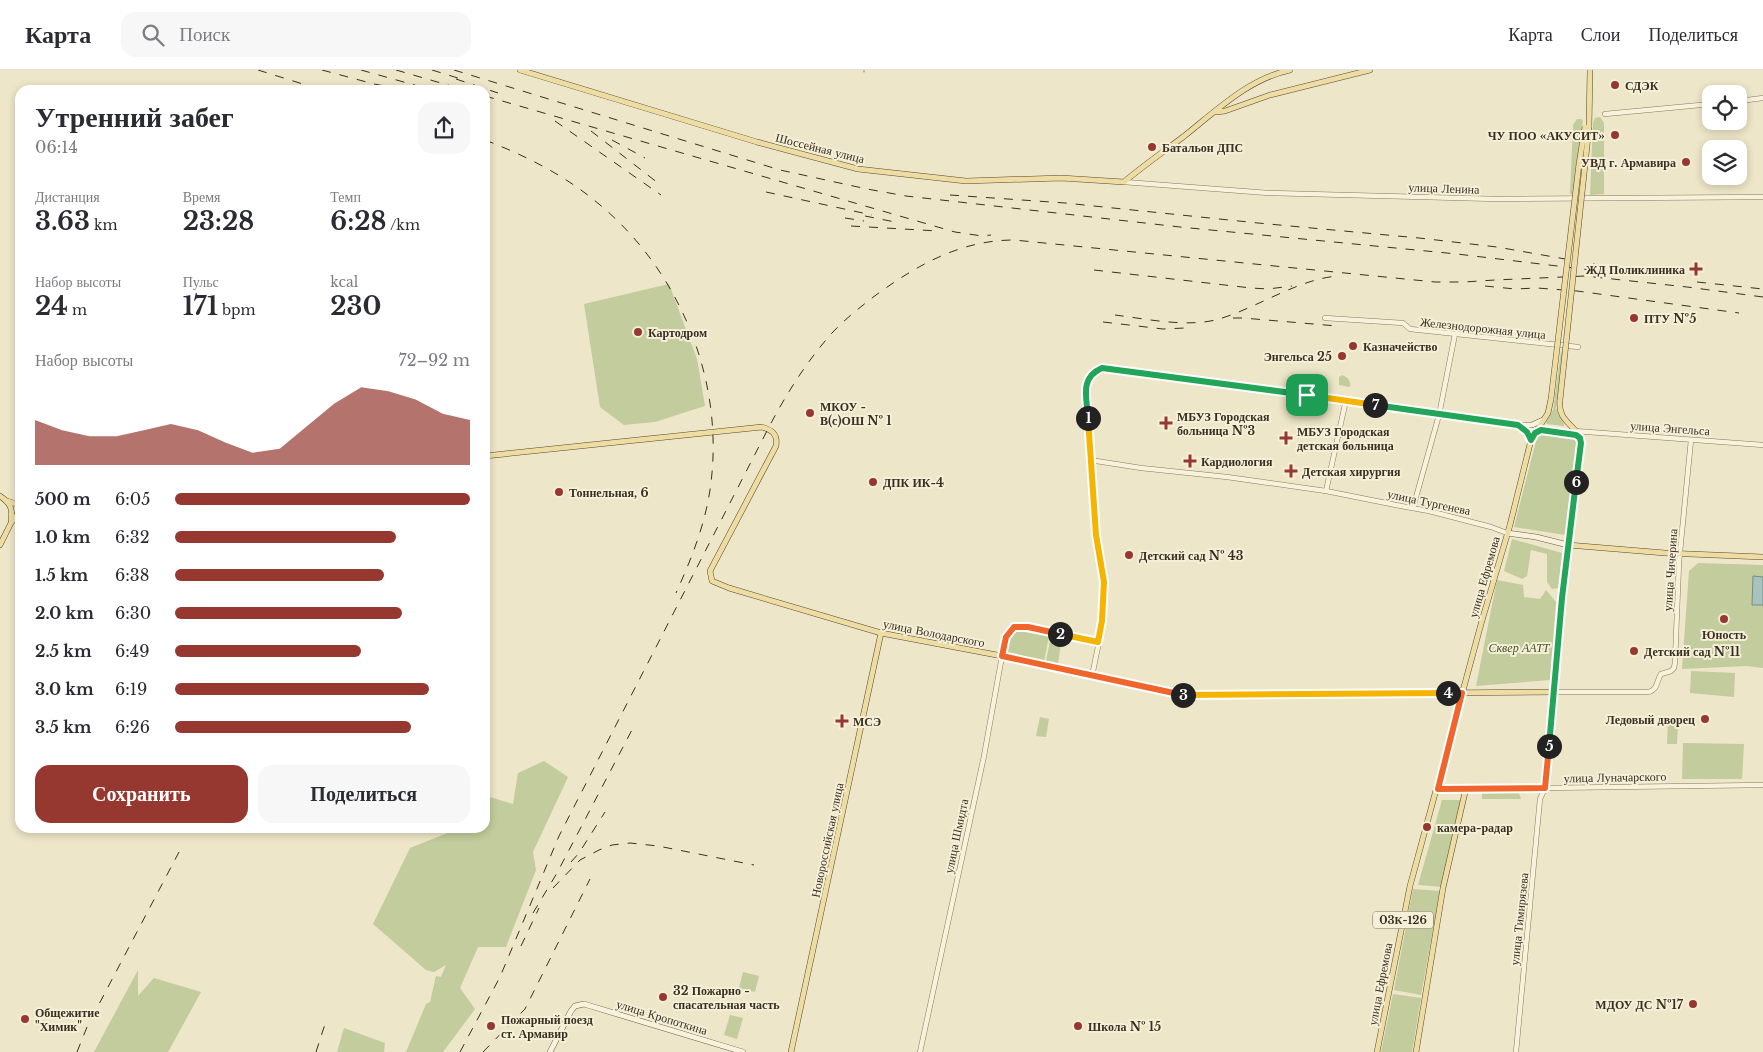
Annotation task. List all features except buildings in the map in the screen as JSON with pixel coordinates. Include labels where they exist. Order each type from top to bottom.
[{"type":"main road","name":"Шоссейная улица","points":[[520,70],[757,142],[858,169],[966,181],[1061,178],[1124,182]]},
{"type":"main road","points":[[1124,182],[1252,84],[1277,73],[1290,70]]},
{"type":"main road","points":[[1215,112],[1225,111],[1270,95],[1370,70]]},
{"type":"main road","name":"улица Ефремова","points":[[1581,441],[1563,418],[1559,409],[1590,105],[1590,70]]},
{"type":"main road","name":"улица Ефремова","points":[[1377,1052],[1410,886],[1532,439],[1549,410],[1579,164],[1587,127]]},
{"type":"main road","points":[[1098,642],[1102,621],[1104,582],[1096,535],[1086,388],[1090,375],[1102,368],[1518,425],[1532,425],[1544,419]]},
{"type":"main road","points":[[1518,425],[1532,439],[1535,433],[1541,430],[1572,433],[1581,441],[1568,544],[1545,788]]},
{"type":"main road","name":"улица Володарского","points":[[490,455],[766,428],[776,436],[776,446],[710,571],[712,581],[722,586],[881,633],[1002,656],[1183,695],[1555,692]]},
{"type":"main road","points":[[0,496],[15,503]]},
{"type":"main road","points":[[7,500],[12,511],[11,523]]},
{"type":"main road","points":[[0,545],[15,518]]},
{"type":"main road","name":"улица Тургенева","points":[[1507,533],[1568,544],[1680,553],[1763,557]]},
{"type":"main road","name":"улица Шмидта","points":[[1002,656],[1006,637],[1014,627],[1028,627],[1098,642]]},
{"type":"main road","name":"Новороссийская улица","points":[[791,1052],[881,633]]},
{"type":"main road","name":"03К-126","points":[[1416,1052],[1443,888],[1466,788]]},
{"type":"main road","name":"улица Луначарского","points":[[1438,789],[1545,788]]},
{"type":"main road","name":"улица Кропоткина","points":[[550,1052],[571,1011],[575,1006],[584,1004],[743,1052]]},
{"type":"street","points":[[1747,100],[1763,98]]},
{"type":"street","points":[[1605,114],[1702,105]]},
{"type":"street","name":"улица Ленина","points":[[1124,182],[1268,193],[1497,199],[1763,197]]},
{"type":"street","name":"Железнодорожная улица","points":[[1325,318],[1403,323],[1410,329],[1578,347]]},
{"type":"street","points":[[1413,508],[1439,415],[1456,334]]},
{"type":"street","points":[[1326,491],[1346,400]]},
{"type":"street","name":"улица Энгельса","points":[[1575,431],[1763,445]]},
{"type":"street","points":[[1581,441],[1589,433]]},
{"type":"street","name":"улица Чичерина","points":[[1654,691],[1660,674],[1671,671],[1675,662],[1680,553],[1691,440]]},
{"type":"street","name":"улица Тургенева","points":[[1090,460],[1326,491],[1413,508],[1491,527],[1507,533]]},
{"type":"street","points":[[1092,676],[1098,642]]},
{"type":"street","name":"улица Шмидта","points":[[920,1052],[984,756],[1002,656]]},
{"type":"street","name":"улица Володарского","points":[[1555,692],[1654,691]]},
{"type":"street","name":"улица Луначарского","points":[[1545,788],[1763,785]]},
{"type":"street","name":"улица Тимирязева","points":[[1516,1052],[1540,799],[1545,788]]},
{"type":"green space","points":[[1600,117],[1604,123],[1604,194],[1590,195],[1593,123],[1595,118]]},
{"type":"green space","points":[[1577,119],[1583,121],[1573,194],[1570,194],[1573,125]]},
{"type":"green space","name":"Картодром","points":[[669,284],[697,359],[705,406],[655,422],[624,425],[600,407],[584,304]]},
{"type":"green space","points":[[1561,351],[1564,352],[1556,408],[1564,426],[1547,424],[1546,422],[1553,410]]},
{"type":"green space","points":[[1342,375],[1350,382],[1350,387],[1339,385],[1339,377]]},
{"type":"green space","points":[[1544,432],[1569,434],[1577,438],[1579,442],[1565,535],[1514,527],[1536,441],[1538,436]]},
{"type":"green space","points":[[1512,539],[1562,553],[1558,588],[1552,589],[1547,582],[1547,554],[1531,550],[1527,576],[1522,579],[1504,571]]},
{"type":"green space","name":"Юность","points":[[1698,563],[1763,565],[1763,668],[1747,666],[1682,669],[1689,571]]},
{"type":"green space","name":"Сквер ААТТ","points":[[1497,580],[1523,585],[1524,597],[1540,599],[1546,590],[1556,602],[1550,680],[1476,686]]},
{"type":"green space","points":[[1018,631],[1049,636],[1044,662],[1005,654],[1008,640]]},
{"type":"green space","points":[[1050,641],[1061,643],[1058,664],[1046,661]]},
{"type":"green space","points":[[1691,671],[1735,673],[1734,697],[1690,693]]},
{"type":"green space","points":[[1040,717],[1049,719],[1046,737],[1036,736]]},
{"type":"green space","points":[[1668,722],[1678,723],[1677,744],[1667,744]]},
{"type":"green space","points":[[1683,743],[1744,744],[1742,779],[1682,779]]},
{"type":"green space","points":[[544,761],[568,777],[533,852],[536,870],[506,947],[478,947],[460,988],[475,1009],[443,1052],[406,1052],[426,1004],[430,1002],[436,976],[441,977],[446,965],[434,972],[426,970],[373,924],[410,848],[448,833],[490,833],[490,797],[513,804],[518,773]]},
{"type":"green space","points":[[1482,793],[1519,793],[1521,799],[1482,799]]},
{"type":"green space","points":[[1442,800],[1461,800],[1442,887],[1418,885]]},
{"type":"green space","points":[[1413,889],[1440,891],[1421,995],[1394,990]]},
{"type":"green space","points":[[138,970],[138,996],[154,978],[201,992],[168,1052],[94,1052]]},
{"type":"green space","points":[[743,972],[759,976],[755,992],[739,988]]},
{"type":"green space","points":[[1393,994],[1421,998],[1412,1052],[1381,1052]]},
{"type":"green space","points":[[730,1015],[743,1018],[737,1039],[724,1035]]},
{"type":"green space","points":[[344,1028],[385,1043],[384,1052],[337,1052]]},
{"type":"water","points":[[1753,576],[1763,577],[1763,605],[1752,605]]},
{"type":"railway","points":[[258,70],[306,85]]},
{"type":"railway","points":[[322,70],[379,85]]},
{"type":"railway","points":[[361,70],[414,85]]},
{"type":"railway","points":[[396,70],[448,85]]},
{"type":"railway","points":[[432,70],[461,79]]},
{"type":"railway","points":[[454,70],[780,170],[906,196],[1180,227],[1457,254],[1599,271]]},
{"type":"railway","points":[[456,79],[474,85]]},
{"type":"railway","points":[[490,90],[498,93]]},
{"type":"railway","points":[[490,97],[955,232],[982,236],[991,235]]},
{"type":"railway","points":[[555,121],[661,195]]},
{"type":"railway","points":[[591,131],[658,183]]},
{"type":"railway","points":[[612,140],[645,158]]},
{"type":"railway","points":[[490,142],[528,159],[569,182],[594,200],[625,228],[651,260],[674,295],[691,333],[704,372],[711,413],[713,455],[709,496],[700,533],[676,593]]},
{"type":"railway","points":[[766,192],[872,215]]},
{"type":"railway","points":[[950,195],[1065,203],[1419,238],[1497,247],[1571,260]]},
{"type":"railway","points":[[865,216],[900,223]]},
{"type":"railway","points":[[845,218],[864,221]]},
{"type":"railway","points":[[851,226],[938,231]]},
{"type":"railway","points":[[460,1052],[500,977],[559,836],[783,401],[806,366],[837,328],[872,298],[905,275],[957,250],[994,241],[1014,240],[1435,282],[1585,276],[1763,297]]},
{"type":"railway","points":[[1593,264],[1662,277]]},
{"type":"railway","points":[[1094,270],[1251,288],[1268,289],[1292,286]]},
{"type":"railway","points":[[1115,315],[1167,322],[1207,322],[1233,314],[1309,282],[1339,276]]},
{"type":"railway","points":[[1697,282],[1763,289]]},
{"type":"railway","points":[[1485,286],[1577,291],[1739,313]]},
{"type":"railway","points":[[1233,318],[1337,326]]},
{"type":"railway","points":[[1103,322],[1163,329],[1185,328]]},
{"type":"railway","points":[[533,913],[557,873],[634,726]]},
{"type":"railway","points":[[571,862],[579,853],[605,812]]},
{"type":"railway","points":[[553,888],[580,860],[612,845],[630,843],[658,846],[754,865]]},
{"type":"railway","points":[[77,1052],[87,1027],[179,852]]},
{"type":"railway","points":[[483,1052],[525,1009],[590,879]]},
{"type":"railway","points":[[521,946],[539,908]]},
{"type":"railway","points":[[316,1052],[326,1021]]},
{"type":"place","name":"СДЭК","points":[[1615,85]]},
{"type":"place","name":"ЧУ ПОО «АКУСИТ»","points":[[1615,135]]},
{"type":"place","name":"Батальон ДПС","points":[[1152,147]]},
{"type":"place","name":"УВД г. Армавира","points":[[1686,162]]},
{"type":"place","name":"ЖД Поликлиника","points":[[1696,269]]},
{"type":"place","name":"ПТУ №5","points":[[1634,318]]},
{"type":"place","name":"Картодром","points":[[638,332]]},
{"type":"place","name":"Казначейство","points":[[1353,346]]},
{"type":"place","name":"Энгельса 25","points":[[1342,356]]},
{"type":"place","name":"МКОУ - В(с)ОШ № 1","points":[[810,413]]},
{"type":"place","name":"МБУЗ Городская больница №3","points":[[1166,423]]},
{"type":"place","name":"МБУЗ Городская детская больница","points":[[1286,438]]},
{"type":"place","name":"Кардиология","points":[[1190,461]]},
{"type":"place","name":"Детская хирургия","points":[[1291,471]]},
{"type":"place","name":"ДПК ИК-4","points":[[873,482]]},
{"type":"place","name":"Тоннельная, 6","points":[[559,492]]},
{"type":"place","name":"Детский сад № 43","points":[[1129,555]]},
{"type":"place","name":"Юность","points":[[1724,619]]},
{"type":"place","name":"Детский сад №11","points":[[1634,651]]},
{"type":"place","name":"Ледовый дворец","points":[[1705,719]]},
{"type":"place","name":"МСЭ","points":[[842,721]]},
{"type":"place","name":"камера-радар","points":[[1427,827]]},
{"type":"place","name":"32 Пожарно - спасательная часть","points":[[663,997]]},
{"type":"place","name":"МДОУ ДС №17","points":[[1693,1004]]},
{"type":"place","name":"Общежитие \"Химик\"","points":[[25,1019]]},
{"type":"place","name":"Пожарный поезд ст. Армавир","points":[[491,1026]]},
{"type":"place","name":"Школа № 15","points":[[1078,1026]]},
{"type":"route","points":[[1102,368],[1307,395],[1518,425],[1527,432],[1531,440],[1539,430],[1572,433],[1580,438],[1581,443],[1562,598],[1556,683],[1545,788],[1438,789],[1462,693],[1183,695],[1124,684],[1002,656],[1006,637],[1010,630],[1018,626],[1098,642],[1104,604],[1104,582],[1096,535],[1092,482],[1093,471],[1090,460],[1086,384],[1090,375],[1102,368]]}]
